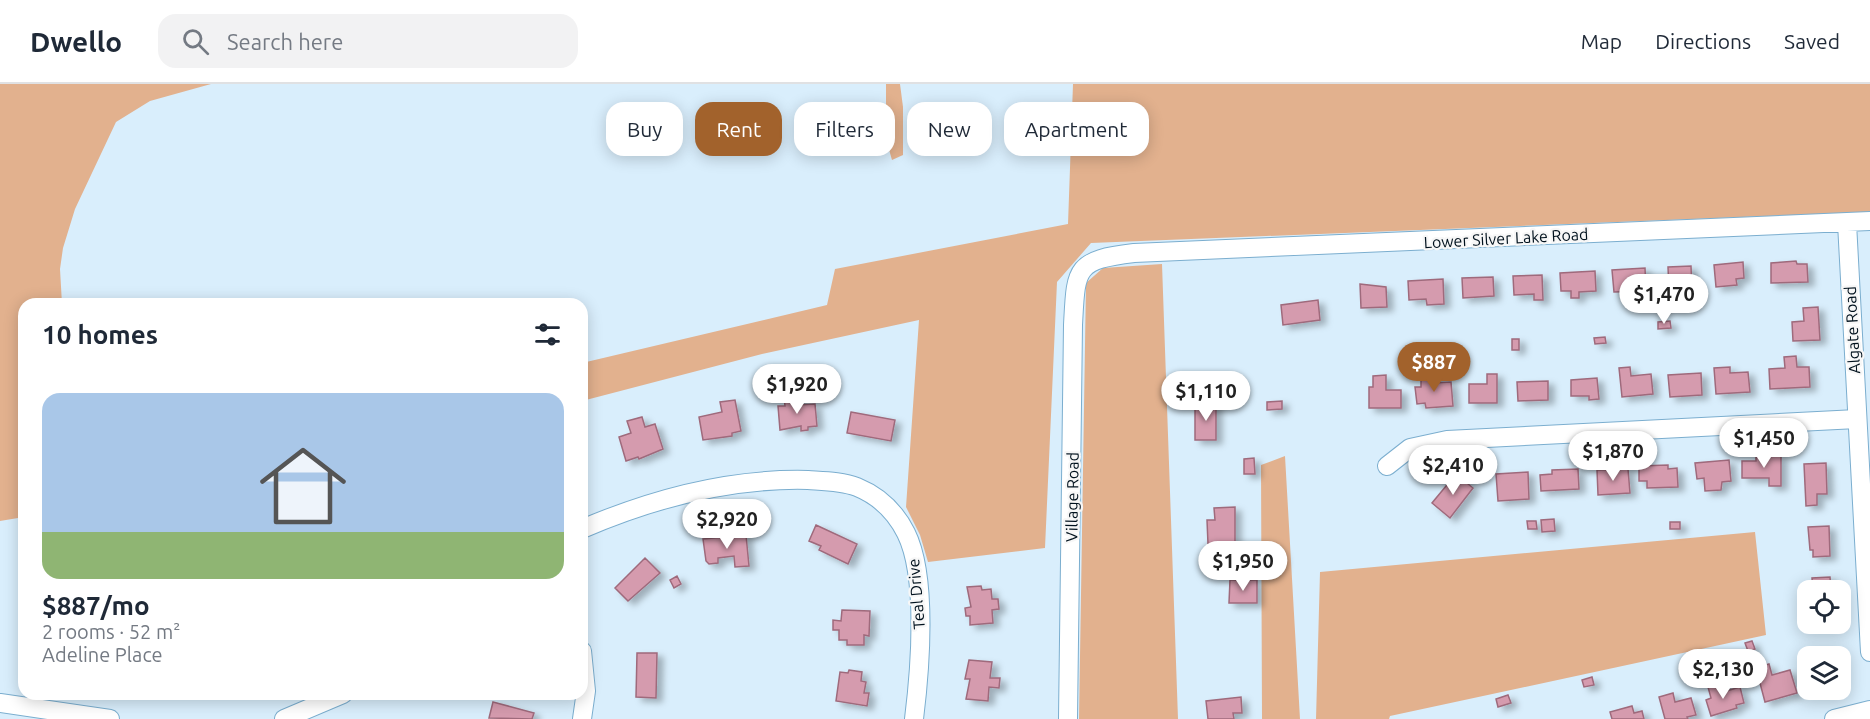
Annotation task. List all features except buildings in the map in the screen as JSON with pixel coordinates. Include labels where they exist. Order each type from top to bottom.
[{"type":"street","name":"Lower Silver Lake Road","points":[[1078,275],[1085,266],[1098,258],[1143,253],[1870,222]]},
{"type":"street","name":"Algate Road","points":[[1846,223],[1870,652]]},
{"type":"street","name":"Village Road","points":[[1068,719],[1073,325],[1078,275]]},
{"type":"street","points":[[1387,466],[1410,448],[1448,440],[1857,419]]},
{"type":"street","name":"Teal Drive","points":[[588,527],[652,502],[703,489],[747,483],[827,481],[856,487],[872,495],[897,517],[907,534],[916,569],[920,644],[914,719]]},
{"type":"street","points":[[284,719],[329,700]]},
{"type":"street","points":[[582,719],[585,700]]},
{"type":"street","points":[[0,703],[110,719]]},
{"type":"street","points":[[1834,719],[1870,710]]},
{"type":"shaded area","points":[[0,84],[211,84],[150,101],[116,122],[75,209],[63,248],[60,269],[62,298],[18,298],[18,518],[0,521]]},
{"type":"shaded area","points":[[886,84],[900,84],[903,107],[903,155],[892,160],[891,156],[895,156],[895,102],[886,102]]},
{"type":"shaded area","points":[[1073,84],[1870,84],[1870,212],[1091,243],[1057,282],[1045,548],[928,562],[920,535],[906,507],[919,320],[762,354],[588,399],[588,362],[827,305],[835,269],[1068,224],[1070,156],[1149,156],[1149,102],[1072,102]]},
{"type":"shaded area","points":[[1162,264],[1178,719],[1079,719],[1086,283],[1103,268]]},
{"type":"shaded area","points":[[1285,456],[1300,719],[1262,719],[1261,465]]},
{"type":"shaded area","points":[[1755,532],[1766,635],[1390,716],[1389,719],[1316,719],[1320,572]]}]
